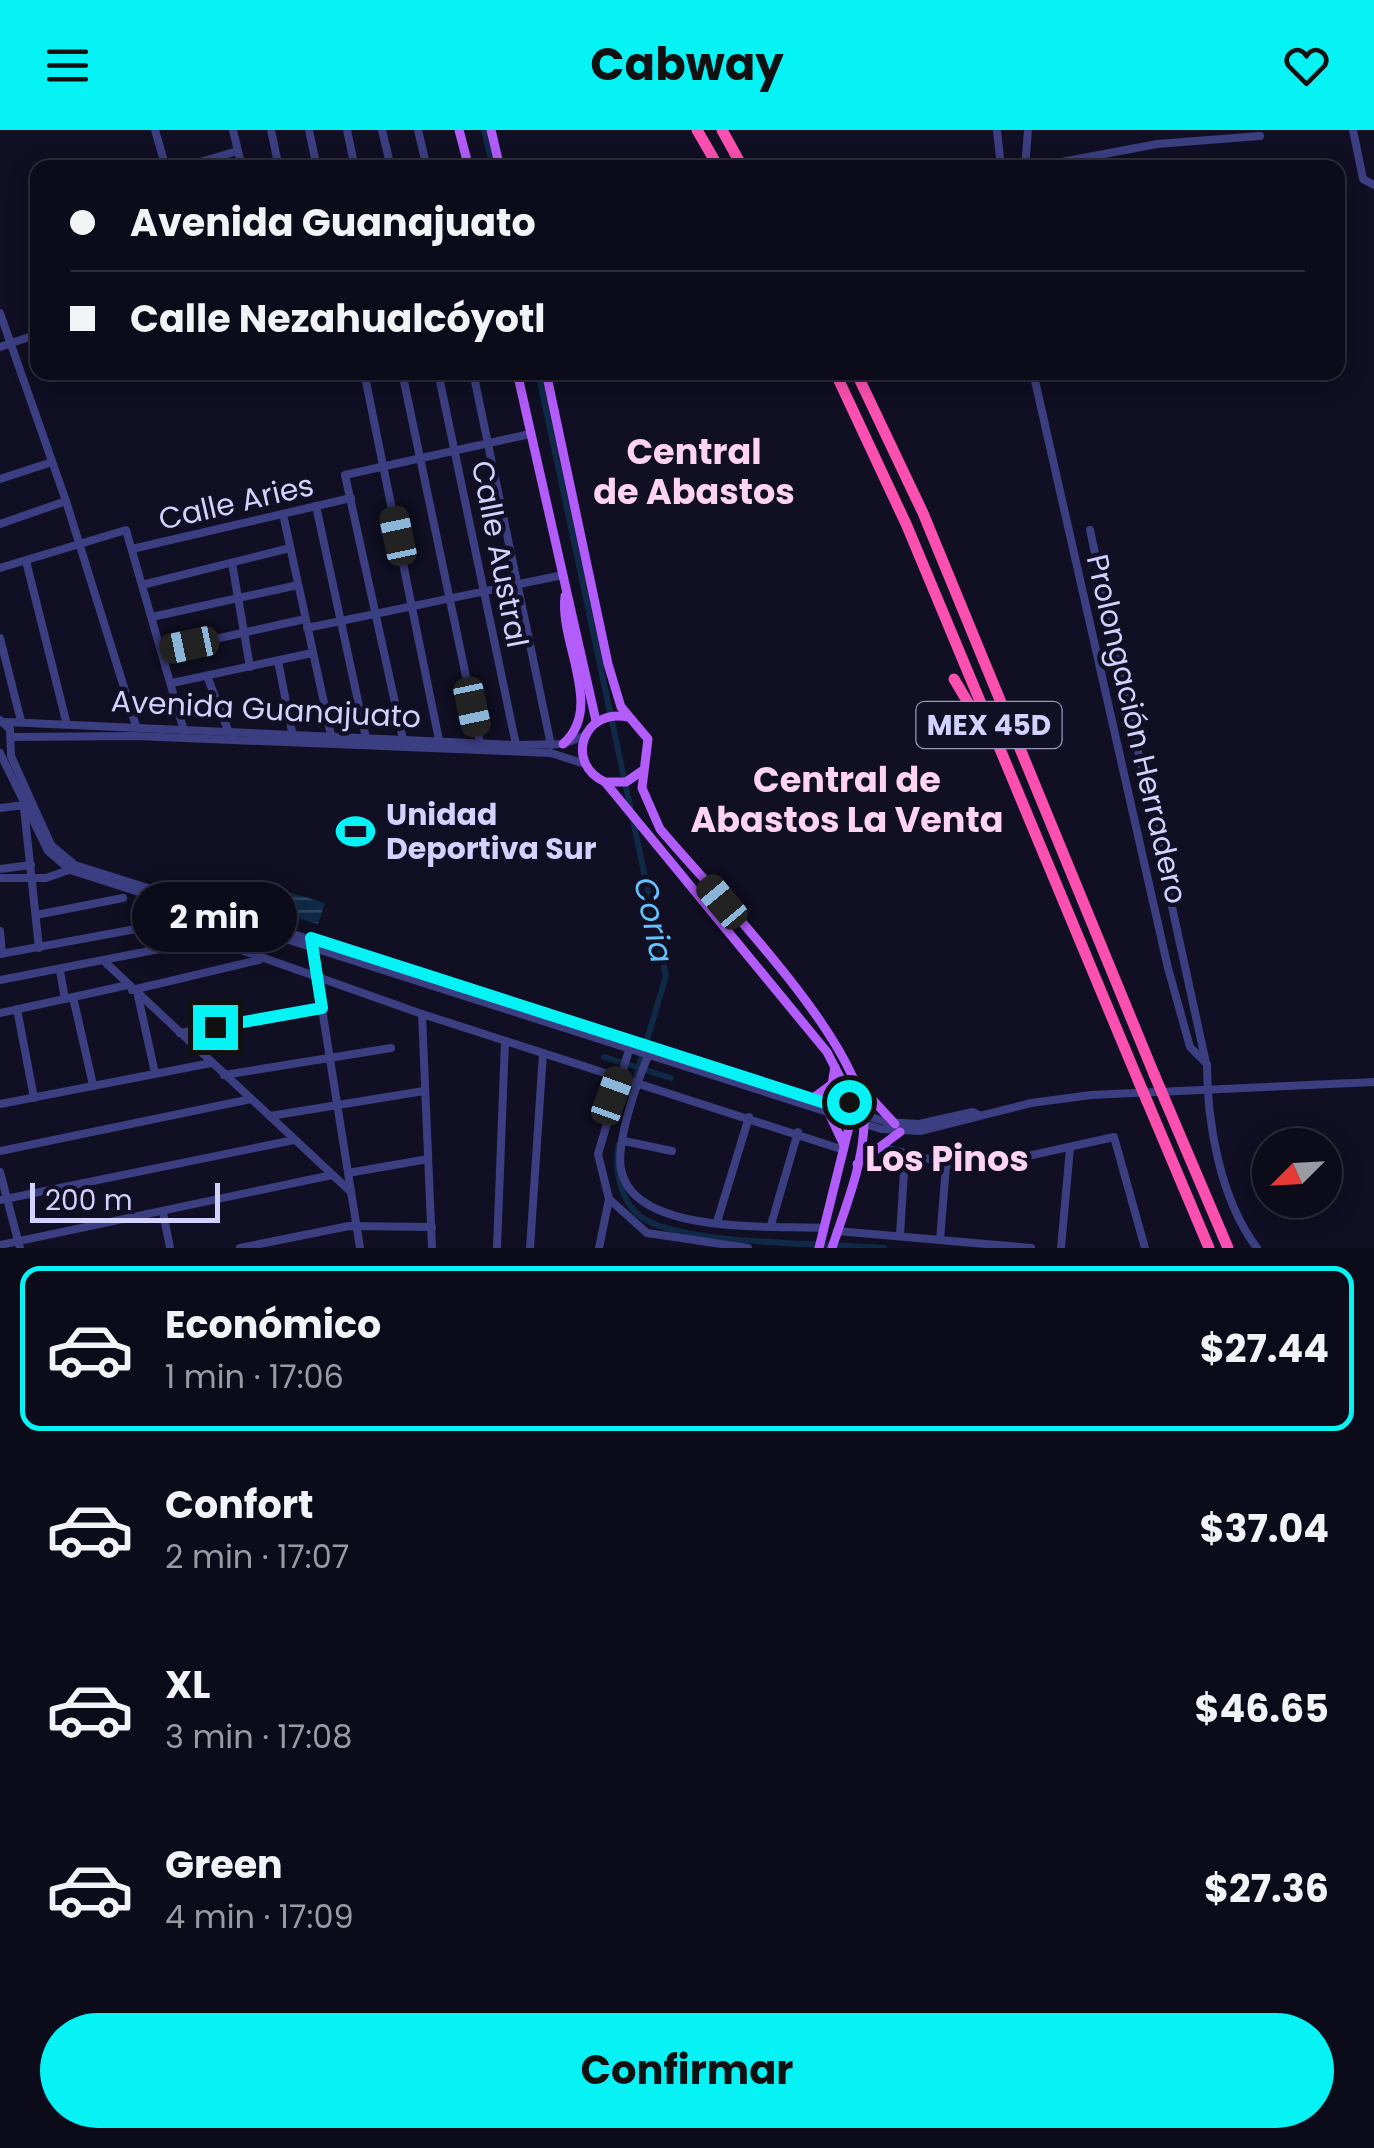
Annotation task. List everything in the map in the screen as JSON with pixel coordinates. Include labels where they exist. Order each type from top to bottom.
[{"type":"highway","points":[[697,130],[714,160]]},
{"type":"highway","points":[[722,130],[739,160]]},
{"type":"highway","name":"MEX 45D","points":[[840,380],[906,526],[1208,1248]]},
{"type":"highway","name":"MEX 45D","points":[[860,380],[923,512],[1228,1248]]},
{"type":"highway","points":[[954,679],[1016,788]]},
{"type":"main road","points":[[459,130],[467,160]]},
{"type":"main road","points":[[492,130],[498,160]]},
{"type":"main road","points":[[519,380],[600,719]]},
{"type":"main road","points":[[548,380],[608,664],[623,716],[648,739],[648,759],[638,774],[610,783]]},
{"type":"main road","points":[[562,744],[578,728],[582,710],[563,614],[566,588]]},
{"type":"main road","points":[[623,716],[600,719],[584,736],[585,764],[610,783],[646,836],[835,1064],[851,1115],[821,1240]]},
{"type":"main road","points":[[638,774],[645,804],[660,829],[834,1040],[858,1083],[898,1128],[857,1164]]},
{"type":"main road","points":[[813,1098],[832,1084],[835,1064]]},
{"type":"main road","points":[[834,1241],[857,1164],[864,1120],[858,1083]]},
{"type":"main road","points":[[828,1111],[845,1148]]},
{"type":"street","points":[[155,130],[164,160]]},
{"type":"street","points":[[233,130],[240,160]]},
{"type":"street","points":[[271,130],[277,160]]},
{"type":"street","points":[[308,130],[315,160]]},
{"type":"street","points":[[347,130],[353,160]]},
{"type":"street","points":[[382,130],[389,160]]},
{"type":"street","points":[[418,130],[424,160]]},
{"type":"street","points":[[997,130],[1001,160]]},
{"type":"street","points":[[1027,160],[1028,130]]},
{"type":"street","points":[[1353,130],[1364,179],[1374,185]]},
{"type":"street","points":[[1074,160],[1157,144],[1260,136]]},
{"type":"street","points":[[205,160],[238,150]]},
{"type":"street","points":[[0,313],[5,346],[66,501],[136,725],[136,736]]},
{"type":"street","points":[[5,346],[30,337]]},
{"type":"street","points":[[366,380],[440,744]]},
{"type":"street","points":[[404,380],[480,743]]},
{"type":"street","name":"Calle Austral","points":[[440,380],[516,745]]},
{"type":"street","points":[[475,380],[551,745]]},
{"type":"street","name":"Prolongación Herradero","points":[[1036,380],[1168,968],[1190,1047],[1206,1064],[1210,1127],[1234,1201],[1257,1248]]},
{"type":"street","points":[[402,739],[346,474],[530,434]]},
{"type":"street","points":[[0,468],[2,479],[52,462]]},
{"type":"street","name":"Calle Aries","points":[[132,550],[350,498]]},
{"type":"street","points":[[0,524],[66,501]]},
{"type":"street","points":[[316,506],[366,738]]},
{"type":"street","points":[[283,514],[331,735]]},
{"type":"street","points":[[0,568],[126,530],[184,738]]},
{"type":"street","points":[[1090,530],[1206,1064]]},
{"type":"street","points":[[142,585],[290,548]]},
{"type":"street","points":[[26,561],[66,722]]},
{"type":"street","points":[[232,563],[250,667]]},
{"type":"street","points":[[162,651],[244,633],[375,614],[564,575]]},
{"type":"street","points":[[152,617],[298,585]]},
{"type":"street","points":[[0,638],[21,721]]},
{"type":"street","points":[[172,684],[312,654]]},
{"type":"street","points":[[278,660],[292,732]]},
{"type":"street","points":[[208,676],[228,730]]},
{"type":"street","points":[[3,721],[5,744],[24,803],[45,847],[62,861],[646,1056],[851,1115]]},
{"type":"street","name":"Avenida Guanajuato","points":[[3,721],[402,739],[551,753],[585,764]]},
{"type":"street","points":[[212,728],[212,740]]},
{"type":"street","name":"Avenida Guanajuato","points":[[5,744],[136,736],[551,745],[584,736]]},
{"type":"street","points":[[5,744],[51,845],[70,870],[312,943]]},
{"type":"street","points":[[0,808],[24,803]]},
{"type":"street","points":[[24,803],[40,948]]},
{"type":"street","points":[[54,875],[62,861]]},
{"type":"street","points":[[0,869],[32,865]]},
{"type":"street","points":[[0,878],[54,875],[70,870]]},
{"type":"street","points":[[36,914],[122,898]]},
{"type":"street","points":[[180,905],[193,938]]},
{"type":"street","points":[[0,931],[1,954],[163,924],[180,905]]},
{"type":"street","points":[[193,938],[206,913]]},
{"type":"street","points":[[0,980],[106,963],[193,938],[227,944],[422,1014],[845,1148]]},
{"type":"street","points":[[312,943],[360,1248]]},
{"type":"street","points":[[0,1013],[69,998],[133,991],[263,959]]},
{"type":"street","points":[[106,963],[351,1192]]},
{"type":"street","points":[[60,971],[93,1085]]},
{"type":"street","points":[[133,991],[155,1073]]},
{"type":"street","points":[[180,1033],[322,1008]]},
{"type":"street","points":[[17,1009],[34,1098]]},
{"type":"street","points":[[422,1014],[432,1248]]},
{"type":"street","points":[[497,1248],[505,1041]]},
{"type":"street","points":[[224,1075],[391,1048]]},
{"type":"street","points":[[599,1248],[608,1198],[598,1154],[631,1051]]},
{"type":"street","points":[[530,1248],[544,1053]]},
{"type":"street","points":[[646,1056],[621,1168],[640,1202],[663,1213],[770,1225],[821,1240]]},
{"type":"street","points":[[646,1056],[813,1098],[864,1120],[898,1128],[1091,1094],[1374,1082]]},
{"type":"street","points":[[0,1104],[211,1063]]},
{"type":"street","points":[[270,1116],[424,1092]]},
{"type":"street","points":[[0,1151],[252,1099]]},
{"type":"street","points":[[717,1222],[749,1117]]},
{"type":"street","points":[[770,1225],[798,1132]]},
{"type":"street","points":[[880,1147],[969,1169],[1114,1137],[1145,1248]]},
{"type":"street","points":[[3,1200],[294,1140]]},
{"type":"street","points":[[624,1141],[672,1151]]},
{"type":"street","points":[[1061,1248],[1070,1148]]},
{"type":"street","points":[[900,1235],[905,1156]]},
{"type":"street","points":[[348,1172],[428,1159]]},
{"type":"street","points":[[940,1240],[946,1166]]},
{"type":"street","points":[[0,1172],[3,1200],[19,1245]]},
{"type":"street","points":[[0,1246],[332,1175]]},
{"type":"street","points":[[608,1198],[647,1233],[748,1248]]},
{"type":"street","points":[[163,1212],[170,1248]]},
{"type":"street","points":[[240,1248],[356,1226],[432,1227]]},
{"type":"street","points":[[834,1241],[900,1235],[1031,1248]]},
{"type":"water","points":[[262,884],[325,903],[318,924],[255,906]]},
{"type":"waterway","name":"Coria","points":[[484,130],[491,160]]},
{"type":"waterway","name":"Coria","points":[[540,380],[666,976],[634,1083]]},
{"type":"waterway","name":"Coria","points":[[604,1057],[671,1078]]},
{"type":"waterway","name":"Coria","points":[[619,1144],[617,1166],[622,1190],[633,1210],[652,1223],[732,1239],[884,1248]]},
{"type":"place","name":"Unidad Deportiva Sur","points":[[356,831]]},
{"type":"district","name":"Central de Abastos","points":[[694,471]]},
{"type":"district","name":"Central de Abastos La Venta","points":[[847,799]]},
{"type":"district","name":"Los Pinos","points":[[947,1158]]},
{"type":"route","points":[[215,1027],[322,1008],[311,938],[850,1111],[849,1102]]}]
